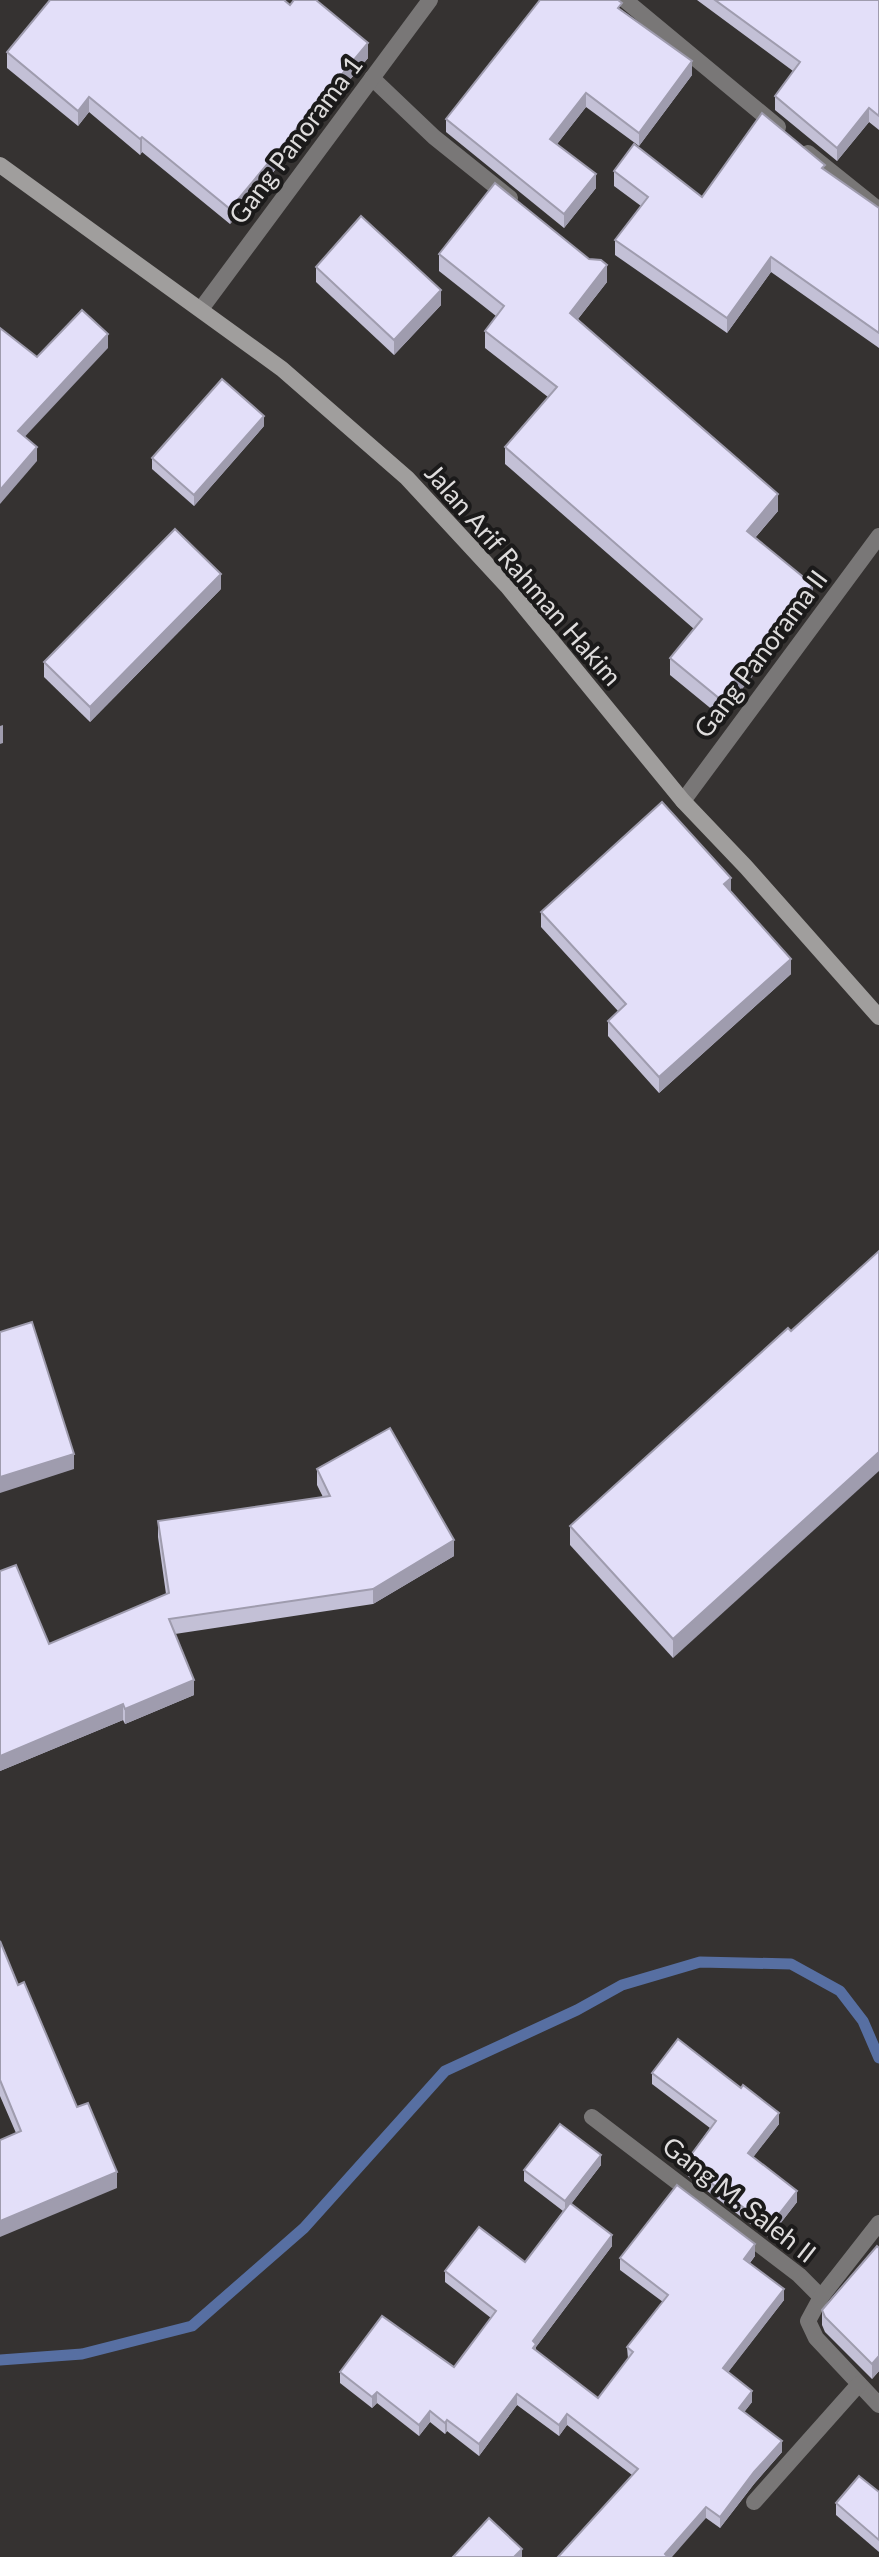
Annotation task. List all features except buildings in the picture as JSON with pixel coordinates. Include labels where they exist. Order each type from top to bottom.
[{"type":"street","name":"Gang Panorama 1","points":[[201,309],[430,0]]},
{"type":"street","points":[[625,0],[879,210]]},
{"type":"street","points":[[372,78],[434,137],[521,207]]},
{"type":"street","name":"Jalan Arif Rahman Hakim","points":[[0,165],[282,369],[407,478],[507,586],[683,801],[879,1017]]},
{"type":"street","name":"Gang Panorama II","points":[[683,801],[879,536]]},
{"type":"street","name":"Gang M. Saleh II","points":[[592,2117],[799,2275],[821,2297],[808,2321],[816,2338],[879,2405]]},
{"type":"street","points":[[821,2297],[879,2223]]},
{"type":"street","points":[[754,2502],[859,2384]]},
{"type":"waterway","points":[[0,2360],[82,2354],[192,2326],[304,2228],[445,2071],[577,2010],[622,1985],[700,1962],[791,1964],[840,1991],[863,2021],[879,2058]]}]
